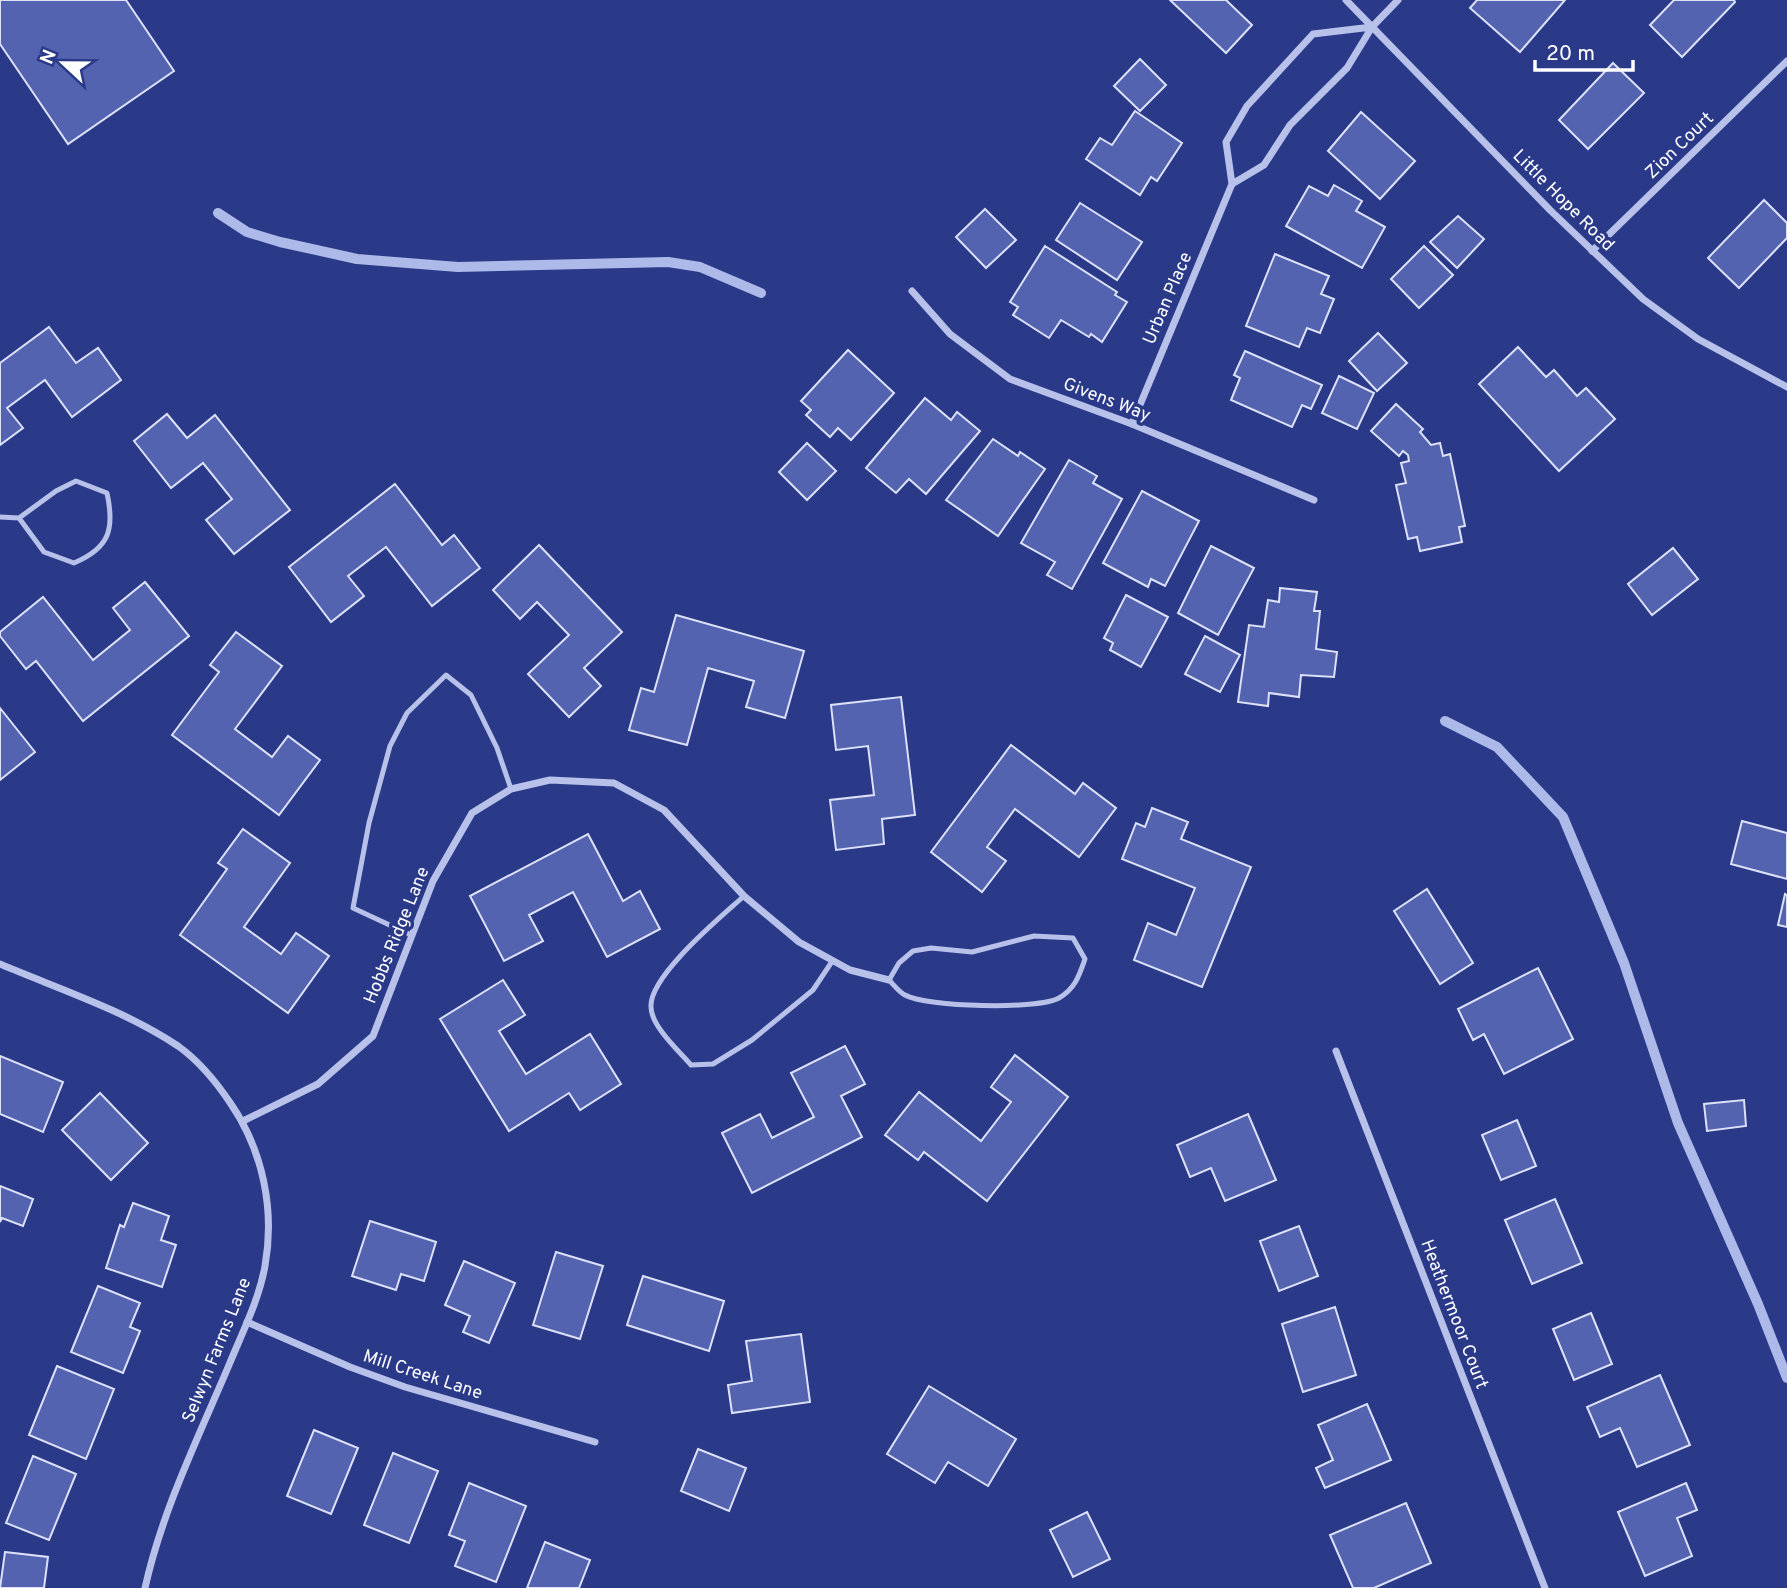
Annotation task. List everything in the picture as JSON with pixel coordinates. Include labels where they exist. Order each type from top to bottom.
[{"type":"street","name":"Little Hope Road","points":[[1346,0],[1592,251],[1643,299],[1698,340],[1787,387]]},
{"type":"street","points":[[1372,27],[1313,34],[1247,106],[1226,142],[1232,184],[1264,165],[1290,125],[1347,68],[1372,27],[1398,0]]},
{"type":"street","name":"Zion Court","points":[[1592,251],[1787,61]]},
{"type":"street","name":"Urban Place","points":[[1132,424],[1232,184]]},
{"type":"street","name":"Givens Way","points":[[912,291],[950,334],[1010,379],[1132,424],[1314,500]]},
{"type":"street","name":"Hobbs Ridge Lane","points":[[243,1121],[317,1084],[373,1036],[433,881],[472,813],[512,789],[550,780],[614,783],[664,810],[744,896],[799,942],[850,970],[889,980]]},
{"type":"street","name":"Selwyn Farms Lane","points":[[0,964],[137,1022],[179,1047],[215,1081],[243,1121],[256,1149],[262,1172],[267,1196],[268,1243],[259,1290],[173,1498],[145,1588]]},
{"type":"street","name":"Heathermoor Court","points":[[1336,1051],[1545,1588]]},
{"type":"street","name":"Mill Creek Lane","points":[[247,1322],[350,1367],[405,1387],[595,1442]]},
{"type":"lane","points":[[0,517],[19,518],[56,491],[76,481],[107,493],[112,513],[106,540],[93,555],[74,563],[44,552],[19,518]]},
{"type":"lane","points":[[411,935],[354,908],[369,823],[390,746],[407,712],[446,675],[471,695],[497,748],[512,789]]},
{"type":"lane","points":[[744,896],[672,965],[653,989],[650,1009],[661,1031],[691,1065],[713,1064],[752,1040],[813,990],[833,961]]},
{"type":"lane","points":[[1034,936],[1073,938],[1085,959],[1074,987],[1057,1000],[1000,1007],[905,996],[889,980],[899,963],[913,951],[931,948],[972,951],[1034,936]]},
{"type":"building","points":[[0,0],[126,0],[174,71],[68,144],[0,44]]},
{"type":"building","points":[[1170,0],[1226,0],[1252,25],[1226,53]]},
{"type":"building","points":[[1477,0],[1565,0],[1520,52],[1470,8]]},
{"type":"building","points":[[1674,0],[1735,2],[1682,57],[1650,25]]},
{"type":"building","points":[[1140,59],[1166,85],[1140,111],[1114,86]]},
{"type":"building","points":[[1613,63],[1644,93],[1588,149],[1559,120]]},
{"type":"building","points":[[1135,111],[1182,143],[1157,181],[1151,177],[1140,195],[1086,159],[1100,138],[1112,145]]},
{"type":"building","points":[[1361,112],[1415,161],[1380,199],[1328,151]]},
{"type":"building","points":[[1334,185],[1362,201],[1356,211],[1385,227],[1362,268],[1286,226],[1309,186],[1328,196]]},
{"type":"building","points":[[1764,200],[1787,223],[1787,238],[1739,288],[1708,258]]},
{"type":"building","points":[[1080,203],[1142,242],[1117,280],[1056,240]]},
{"type":"building","points":[[985,209],[1016,240],[986,268],[956,237]]},
{"type":"building","points":[[1458,216],[1484,239],[1457,268],[1430,242]]},
{"type":"building","points":[[1045,246],[1117,292],[1115,295],[1127,302],[1102,342],[1061,320],[1049,338],[1013,315],[1018,307],[1010,302]]},
{"type":"building","points":[[1424,246],[1453,275],[1419,308],[1391,279]]},
{"type":"building","points":[[1275,254],[1329,276],[1321,294],[1334,299],[1320,333],[1307,328],[1299,347],[1246,326]]},
{"type":"building","points":[[49,327],[76,363],[98,348],[121,380],[72,417],[45,380],[7,408],[23,428],[0,445],[0,363]]},
{"type":"building","points":[[1378,333],[1407,363],[1377,391],[1349,361]]},
{"type":"building","points":[[1518,347],[1546,377],[1554,370],[1577,396],[1586,388],[1615,419],[1559,471],[1479,384]]},
{"type":"building","points":[[848,350],[894,393],[851,440],[838,428],[830,437],[806,415],[811,410],[801,401]]},
{"type":"building","points":[[1245,351],[1322,385],[1311,409],[1302,405],[1292,427],[1231,400],[1240,378],[1234,375]]},
{"type":"building","points":[[1339,376],[1374,393],[1357,429],[1322,413]]},
{"type":"building","points":[[925,398],[951,420],[957,412],[980,431],[926,494],[909,479],[896,493],[866,468]]},
{"type":"building","points":[[1396,404],[1423,429],[1420,432],[1431,445],[1440,443],[1443,456],[1450,454],[1465,526],[1459,527],[1462,542],[1420,551],[1417,537],[1408,539],[1396,485],[1406,483],[1401,463],[1409,461],[1408,455],[1403,451],[1399,456],[1371,431]]},
{"type":"building","points":[[167,414],[187,438],[215,415],[290,510],[234,554],[206,520],[232,499],[203,463],[171,488],[134,441]]},
{"type":"building","points":[[993,439],[1018,456],[1020,452],[1045,469],[998,536],[946,500]]},
{"type":"building","points":[[807,443],[836,471],[807,500],[779,472]]},
{"type":"building","points":[[1069,460],[1097,476],[1093,483],[1122,499],[1072,589],[1047,575],[1055,562],[1021,543]]},
{"type":"building","points":[[395,484],[442,545],[454,535],[480,568],[432,606],[386,547],[348,576],[364,596],[331,622],[289,567]]},
{"type":"building","points":[[1142,491],[1199,521],[1165,586],[1151,579],[1148,587],[1103,563]]},
{"type":"building","points":[[539,545],[622,632],[584,668],[601,686],[569,717],[528,674],[569,635],[537,602],[520,619],[493,590]]},
{"type":"building","points":[[1211,546],[1254,568],[1218,635],[1178,613]]},
{"type":"building","points":[[1673,548],[1698,579],[1652,615],[1628,584]]},
{"type":"building","points":[[145,582],[189,636],[83,721],[36,661],[26,669],[0,636],[0,632],[43,597],[93,660],[130,630],[113,608]]},
{"type":"building","points":[[1280,588],[1317,592],[1314,611],[1320,611],[1316,649],[1337,652],[1334,677],[1301,675],[1299,697],[1269,693],[1268,706],[1238,702],[1249,625],[1264,627],[1268,600],[1279,602]]},
{"type":"building","points":[[1126,595],[1168,617],[1141,667],[1110,650],[1113,643],[1104,638]]},
{"type":"building","points":[[676,615],[804,651],[785,718],[746,707],[754,681],[708,668],[687,745],[629,730],[641,688],[654,692]]},
{"type":"building","points":[[236,632],[282,666],[235,729],[272,757],[288,736],[320,760],[279,815],[172,735],[219,672],[210,665]]},
{"type":"building","points":[[1205,636],[1240,655],[1220,692],[1185,674]]},
{"type":"building","points":[[901,697],[915,815],[882,819],[884,844],[836,850],[830,800],[874,795],[868,746],[836,750],[831,705]]},
{"type":"building","points":[[0,708],[35,752],[0,780]]},
{"type":"building","points":[[1011,745],[1075,794],[1083,783],[1116,808],[1079,857],[1015,809],[987,847],[1006,861],[982,892],[931,852]]},
{"type":"building","points":[[1152,808],[1188,822],[1181,839],[1251,867],[1202,987],[1134,960],[1148,923],[1176,935],[1195,888],[1122,859],[1136,823],[1145,827]]},
{"type":"building","points":[[1742,821],[1787,833],[1787,879],[1731,864]]},
{"type":"building","points":[[243,829],[290,863],[244,927],[281,954],[296,933],[329,956],[288,1013],[180,935],[227,869],[218,863]]},
{"type":"building","points":[[588,834],[623,901],[640,891],[660,929],[607,957],[573,892],[529,915],[543,941],[504,961],[470,896]]},
{"type":"building","points":[[1427,889],[1473,963],[1440,984],[1394,911]]},
{"type":"building","points":[[1785,894],[1787,895],[1787,927],[1778,925]]},
{"type":"building","points":[[1538,968],[1573,1039],[1504,1074],[1484,1034],[1473,1040],[1458,1009]]},
{"type":"building","points":[[503,980],[525,1015],[499,1031],[526,1074],[590,1034],[621,1084],[580,1110],[569,1093],[509,1131],[440,1019]]},
{"type":"building","points":[[845,1046],[865,1084],[841,1096],[862,1137],[752,1193],[722,1133],[760,1114],[772,1138],[814,1117],[791,1073]]},
{"type":"building","points":[[1015,1055],[1068,1097],[987,1201],[924,1152],[918,1160],[885,1135],[919,1092],[981,1141],[1011,1102],[991,1087]]},
{"type":"building","points":[[0,1056],[63,1082],[43,1132],[0,1114]]},
{"type":"building","points":[[100,1093],[148,1143],[111,1180],[62,1130]]},
{"type":"building","points":[[1744,1100],[1746,1126],[1707,1131],[1704,1104]]},
{"type":"building","points":[[1248,1114],[1276,1180],[1225,1201],[1211,1168],[1190,1177],[1177,1145]]},
{"type":"building","points":[[1517,1120],[1536,1166],[1501,1180],[1482,1135]]},
{"type":"building","points":[[0,1186],[33,1199],[23,1226],[2,1218],[0,1222]]},
{"type":"building","points":[[1555,1199],[1582,1263],[1532,1284],[1505,1220]]},
{"type":"building","points":[[133,1203],[169,1216],[161,1240],[176,1245],[162,1287],[106,1268],[120,1225],[124,1227]]},
{"type":"building","points":[[370,1221],[436,1242],[424,1281],[401,1274],[396,1290],[352,1276]]},
{"type":"building","points":[[1299,1226],[1318,1276],[1279,1291],[1260,1241]]},
{"type":"building","points":[[556,1252],[603,1266],[580,1339],[533,1325]]},
{"type":"building","points":[[464,1261],[515,1283],[489,1343],[463,1332],[470,1316],[445,1305]]},
{"type":"building","points":[[643,1276],[724,1301],[709,1351],[627,1325]]},
{"type":"building","points":[[98,1286],[140,1303],[130,1327],[140,1331],[123,1373],[71,1352]]},
{"type":"building","points":[[1335,1307],[1356,1375],[1303,1392],[1282,1324]]},
{"type":"building","points":[[1591,1313],[1612,1364],[1574,1380],[1553,1329]]},
{"type":"building","points":[[801,1334],[810,1402],[732,1413],[728,1385],[752,1381],[746,1341]]},
{"type":"building","points":[[57,1366],[114,1389],[86,1459],[29,1435]]},
{"type":"building","points":[[1660,1375],[1690,1445],[1637,1467],[1620,1428],[1600,1437],[1587,1407]]},
{"type":"building","points":[[929,1386],[1016,1439],[988,1486],[948,1462],[935,1483],[887,1454]]},
{"type":"building","points":[[1367,1404],[1391,1460],[1325,1488],[1316,1468],[1333,1460],[1318,1425]]},
{"type":"building","points":[[314,1430],[358,1448],[331,1514],[287,1496]]},
{"type":"building","points":[[698,1449],[746,1468],[729,1511],[681,1491]]},
{"type":"building","points":[[393,1453],[438,1471],[409,1543],[364,1525]]},
{"type":"building","points":[[33,1456],[76,1474],[49,1540],[6,1523]]},
{"type":"building","points":[[469,1483],[526,1506],[496,1582],[455,1566],[465,1541],[449,1535]]},
{"type":"building","points":[[1686,1483],[1697,1510],[1677,1518],[1692,1556],[1645,1576],[1618,1512]]},
{"type":"building","points":[[1406,1503],[1431,1563],[1374,1588],[1353,1588],[1330,1535]]},
{"type":"building","points":[[1087,1512],[1110,1559],[1073,1577],[1050,1530]]},
{"type":"building","points":[[545,1542],[590,1560],[579,1588],[527,1588]]},
{"type":"building","points":[[5,1552],[48,1557],[44,1588],[0,1588]]},
{"type":"waterway","points":[[218,213],[247,232],[357,259],[458,267],[668,262],[700,267],[761,293]]},
{"type":"waterway","points":[[1445,721],[1497,747],[1563,817],[1624,963],[1678,1123],[1758,1304],[1787,1378]]}]
